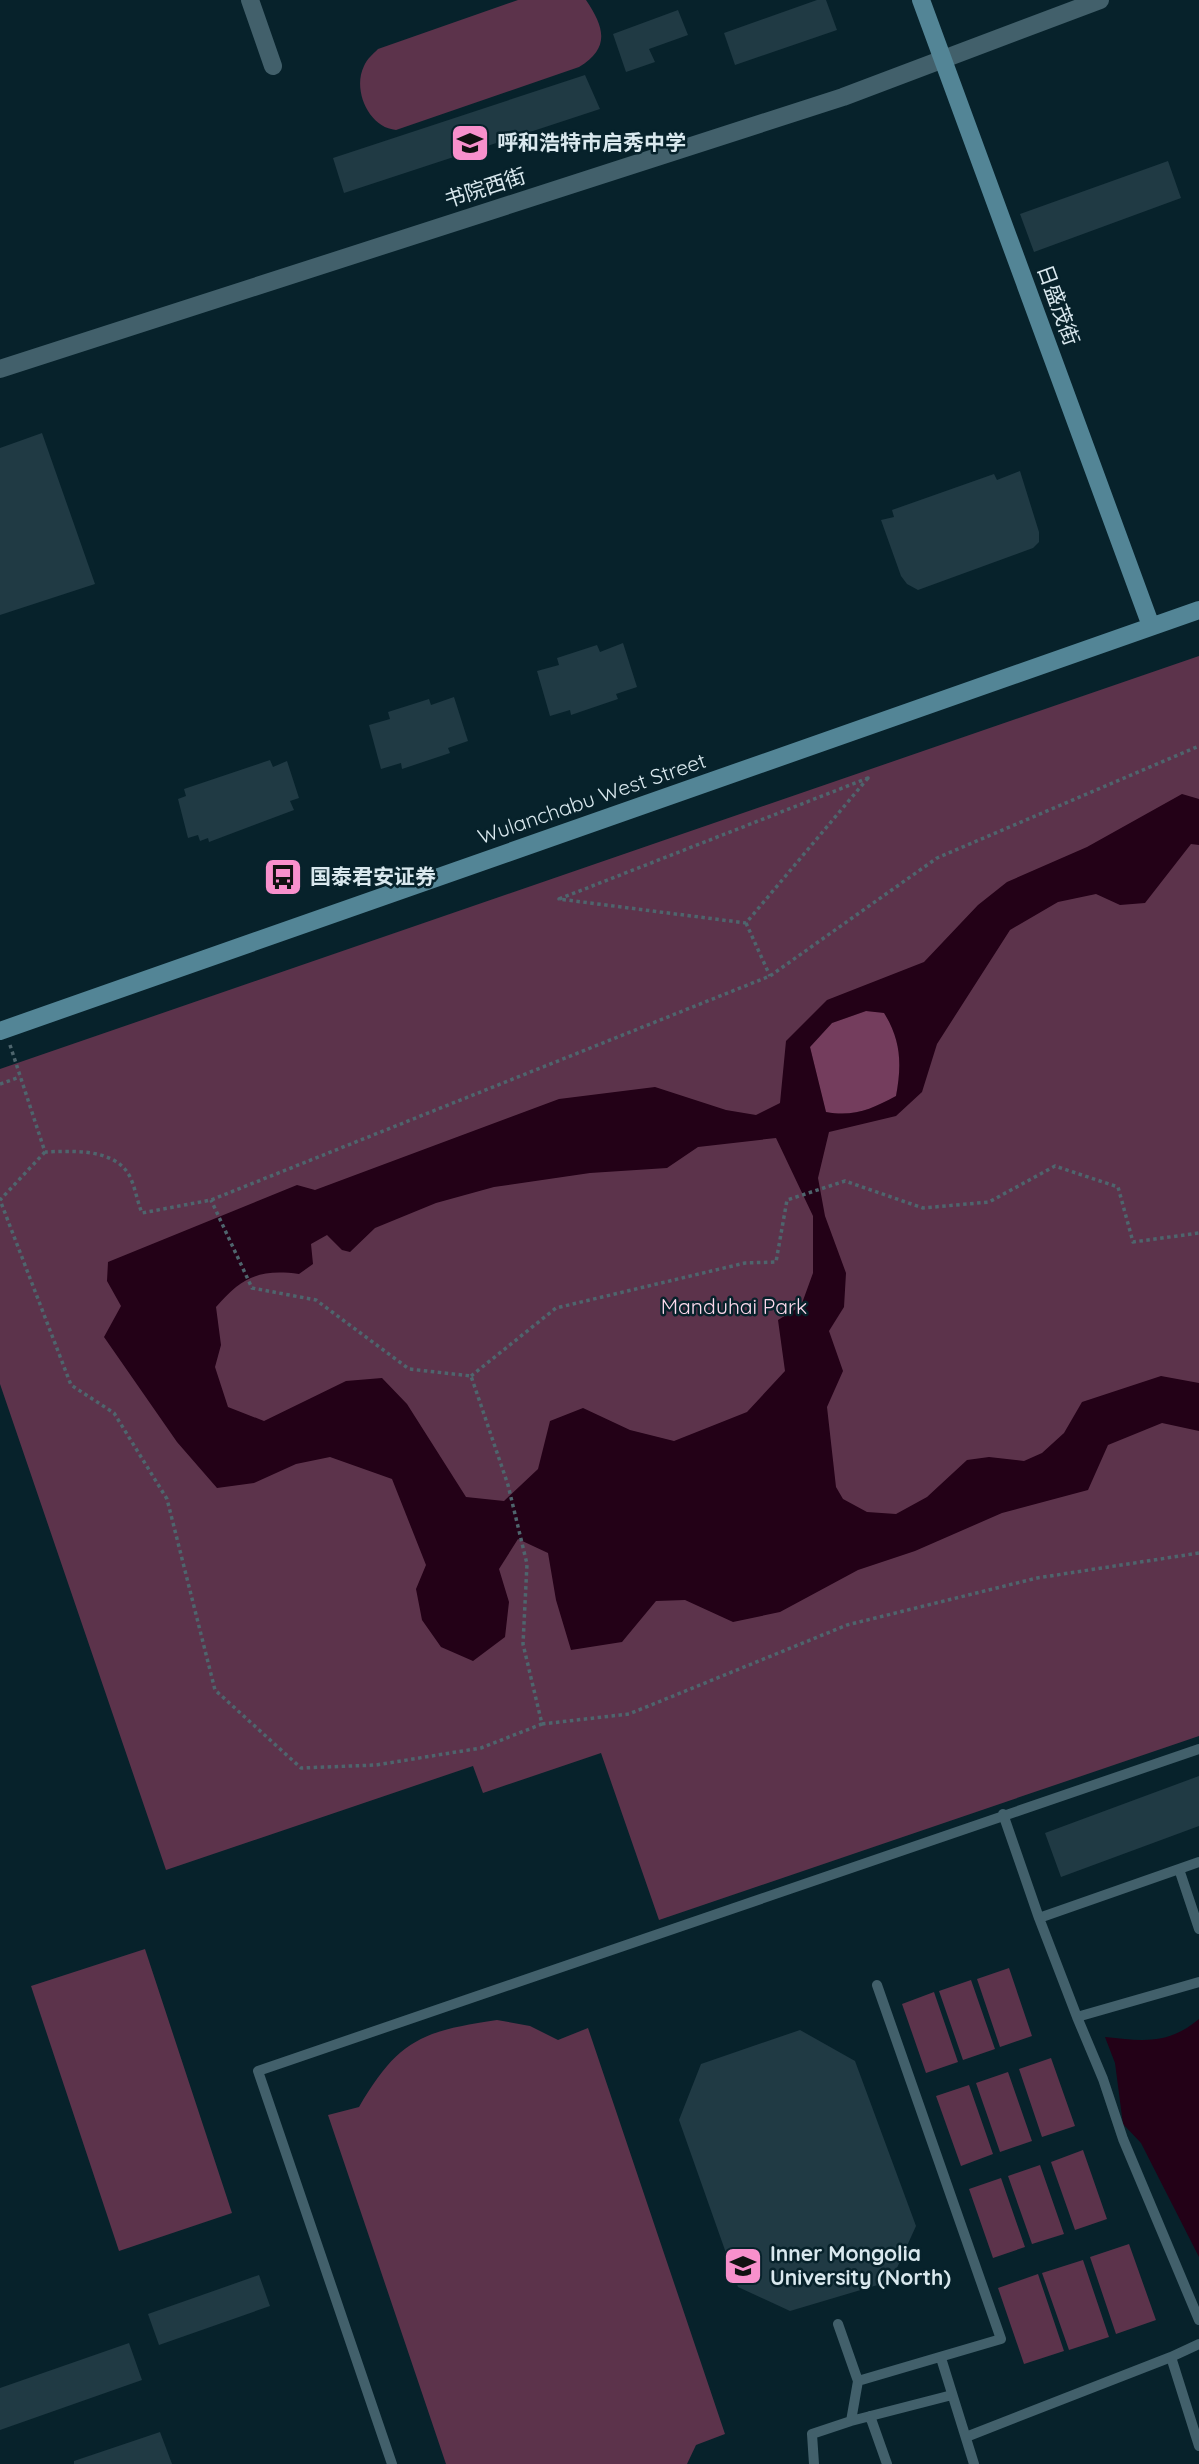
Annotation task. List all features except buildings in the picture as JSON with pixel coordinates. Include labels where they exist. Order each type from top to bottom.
[{"type":"street","points":[[250,0],[273,66]]},
{"type":"street","name":"日盛茂街","points":[[922,0],[1151,626]]},
{"type":"street","name":"书院西街","points":[[0,369],[843,97],[1100,0]]},
{"type":"street","name":"Wulanchabu West Street","points":[[0,1031],[1199,610]]},
{"type":"lane","points":[[392,2464],[258,2071],[1199,1749]]},
{"type":"lane","points":[[1003,1814],[1039,1918],[1103,2079],[1123,2139],[1199,2320]]},
{"type":"lane","points":[[1039,1918],[1199,1862]]},
{"type":"lane","points":[[1179,1869],[1199,1929]]},
{"type":"lane","points":[[1077,2017],[1199,1982]]},
{"type":"lane","points":[[858,2381],[1001,2339],[877,1985]]},
{"type":"lane","points":[[838,2324],[858,2381],[851,2421]]},
{"type":"lane","points":[[966,2437],[1199,2344]]},
{"type":"lane","points":[[1171,2357],[1199,2446]]},
{"type":"lane","points":[[941,2358],[974,2464]]},
{"type":"lane","points":[[814,2464],[812,2434],[952,2395]]},
{"type":"lane","points":[[870,2416],[887,2464]]},
{"type":"path","points":[[1199,746],[937,858],[770,976],[211,1200],[142,1213],[128,1173],[109,1158],[76,1151],[45,1152],[0,1200],[71,1385],[114,1413],[167,1499],[215,1690],[301,1768],[376,1765],[481,1748],[542,1724],[629,1714],[846,1625],[1037,1578],[1199,1553]]},
{"type":"path","points":[[868,778],[790,871],[746,923],[559,899],[868,778]]},
{"type":"path","points":[[746,923],[770,976]]},
{"type":"path","points":[[0,1084],[20,1077],[45,1152]]},
{"type":"path","points":[[211,1200],[252,1288],[316,1300],[409,1369],[471,1376],[556,1308],[745,1263],[776,1262],[787,1200],[845,1181],[923,1208],[989,1202],[1055,1166],[1118,1187],[1133,1242],[1199,1233]]},
{"type":"path","points":[[471,1376],[508,1485],[527,1564],[523,1644],[542,1724]]},
{"type":"green space","points":[[518,0],[586,0],[600,28],[600,45],[596,52],[579,67],[396,130],[386,128],[371,115],[362,96],[361,76],[367,61],[378,49]]},
{"type":"green space","name":"Manduhai Park","points":[[1199,656],[1199,1736],[659,1920],[601,1753],[483,1793],[473,1766],[166,1870],[0,1384],[0,1069]]},
{"type":"green space","points":[[145,1949],[232,2213],[119,2251],[31,1986]]},
{"type":"green space","points":[[1009,1968],[1032,2036],[1000,2047],[977,1979]]},
{"type":"green space","points":[[971,1980],[995,2049],[963,2060],[939,1991]]},
{"type":"green space","points":[[934,1992],[958,2062],[926,2073],[902,2004]]},
{"type":"green space","points":[[497,2020],[530,2026],[558,2040],[588,2028],[725,2434],[696,2445],[687,2464],[446,2464],[328,2115],[359,2107],[386,2067],[414,2042],[449,2029]]},
{"type":"green space","points":[[1051,2058],[1075,2126],[1042,2137],[1019,2069]]},
{"type":"green space","points":[[1008,2072],[1032,2141],[1000,2152],[976,2083]]},
{"type":"green space","points":[[969,2085],[993,2154],[961,2166],[936,2096]]},
{"type":"green space","points":[[1083,2150],[1107,2219],[1075,2230],[1051,2162]]},
{"type":"green space","points":[[1040,2165],[1064,2234],[1032,2244],[1008,2176]]},
{"type":"green space","points":[[1001,2178],[1025,2247],[993,2258],[969,2189]]},
{"type":"green space","points":[[1129,2244],[1156,2320],[1116,2334],[1090,2257]]},
{"type":"green space","points":[[1083,2260],[1109,2337],[1069,2350],[1042,2273]]},
{"type":"green space","points":[[1038,2274],[1064,2351],[1024,2364],[998,2288]]},
{"type":"shaded area","points":[[1182,794],[1199,799],[1199,845],[1191,844],[1145,903],[1120,905],[1096,894],[1058,902],[1010,930],[937,1044],[922,1092],[896,1116],[829,1132],[818,1178],[825,1216],[846,1273],[844,1307],[829,1331],[843,1371],[827,1407],[836,1487],[843,1499],[867,1512],[896,1514],[927,1497],[967,1460],[989,1457],[1024,1461],[1042,1453],[1064,1433],[1082,1402],[1161,1376],[1199,1383],[1199,1431],[1162,1423],[1108,1445],[1088,1490],[1002,1513],[915,1551],[858,1570],[780,1612],[733,1622],[685,1600],[656,1601],[622,1642],[571,1650],[556,1600],[548,1553],[518,1539],[499,1569],[509,1602],[505,1637],[473,1661],[441,1647],[422,1620],[416,1589],[426,1565],[392,1479],[330,1457],[296,1464],[254,1483],[217,1488],[177,1442],[104,1337],[121,1306],[107,1281],[108,1262],[297,1185],[315,1190],[559,1099],[655,1087],[726,1110],[756,1115],[780,1103],[786,1041],[827,1000],[924,962],[978,905],[1007,882],[1087,847]],"holes":[[[866,1011],[884,1013],[894,1033],[899,1053],[896,1096],[862,1111],[826,1112],[810,1047],[832,1023]],[[776,1138],[813,1216],[813,1273],[801,1306],[778,1320],[785,1371],[747,1412],[674,1441],[630,1430],[583,1408],[550,1421],[538,1469],[504,1501],[466,1497],[407,1404],[382,1378],[346,1381],[264,1421],[228,1407],[215,1367],[221,1345],[216,1307],[234,1288],[252,1277],[273,1273],[299,1274],[313,1264],[311,1244],[327,1235],[342,1250],[350,1252],[375,1228],[436,1203],[494,1187],[590,1173],[667,1168],[698,1147]]]},
{"type":"shaded area","points":[[866,1011],[884,1012],[894,1033],[899,1053],[896,1096],[862,1111],[826,1112],[810,1047],[832,1023]]},
{"type":"shaded area","points":[[1199,2019],[1199,2257],[1141,2143],[1123,2124],[1115,2063],[1105,2037],[1143,2040],[1166,2037]]},
{"type":"place","name":"呼和浩特市启秀中学","points":[[470,143]]},
{"type":"place","name":"国泰君安证券","points":[[283,877]]},
{"type":"place","name":"Inner Mongolia University (North)","points":[[743,2266]]}]
